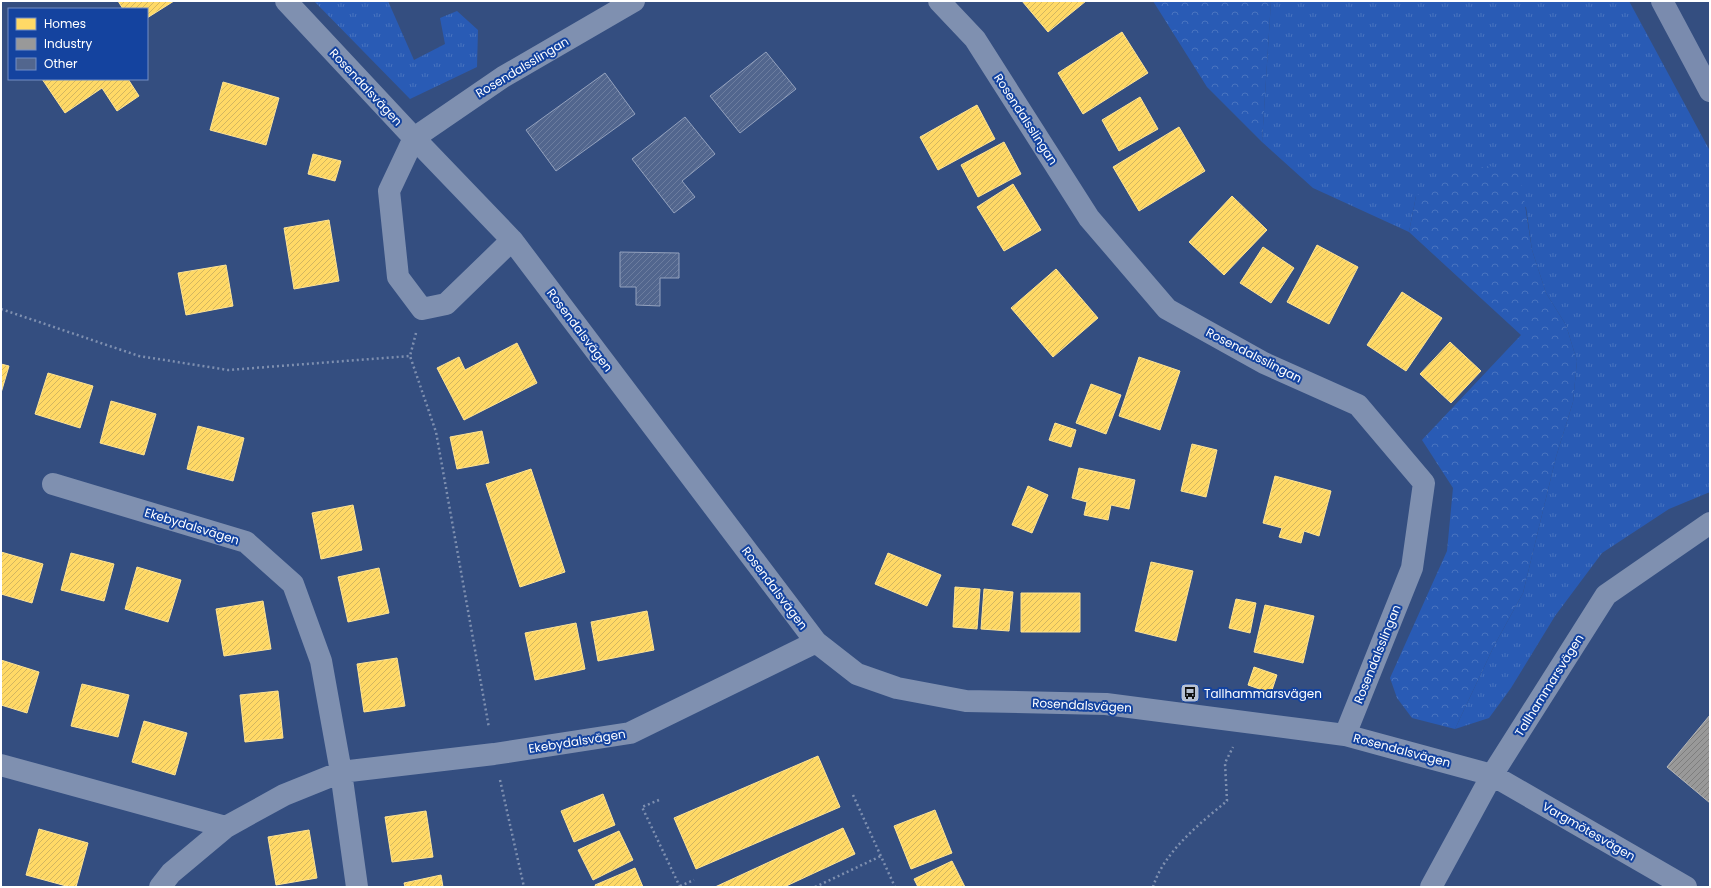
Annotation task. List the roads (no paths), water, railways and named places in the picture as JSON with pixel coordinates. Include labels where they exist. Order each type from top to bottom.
[{"type":"main road","points":[[1662,1],[1710,91]]},
{"type":"street","name":"Rosendalsvägen","points":[[286,1],[512,240],[816,642],[857,674],[897,688],[966,701],[1106,704],[1345,735],[1492,775]]},
{"type":"street","name":"Rosendalsslingan","points":[[414,138],[503,76],[634,1]]},
{"type":"street","name":"Rosendalsslingan","points":[[939,1],[975,39],[1089,218],[1166,309],[1264,363],[1358,405],[1424,483],[1412,568],[1345,735]]},
{"type":"street","points":[[414,138],[389,191],[398,277],[422,309],[446,304],[512,240]]},
{"type":"street","name":"Ekebydalsvägen","points":[[53,484],[246,542],[293,584],[321,661],[341,772],[357,887]]},
{"type":"street","name":"Tallhammarsvägen","points":[[1431,887],[1492,775],[1606,595],[1710,523]]},
{"type":"street","name":"Ekebydalsvägen","points":[[160,887],[171,873],[226,827],[284,795],[341,772],[494,754],[630,733],[816,642]]},
{"type":"street","points":[[1,765],[226,827]]},
{"type":"street","name":"Vargmötesvägen","points":[[1492,775],[1686,887]]},
{"type":"place","name":"Tallhammarsvägen","points":[[1190,693]]}]
